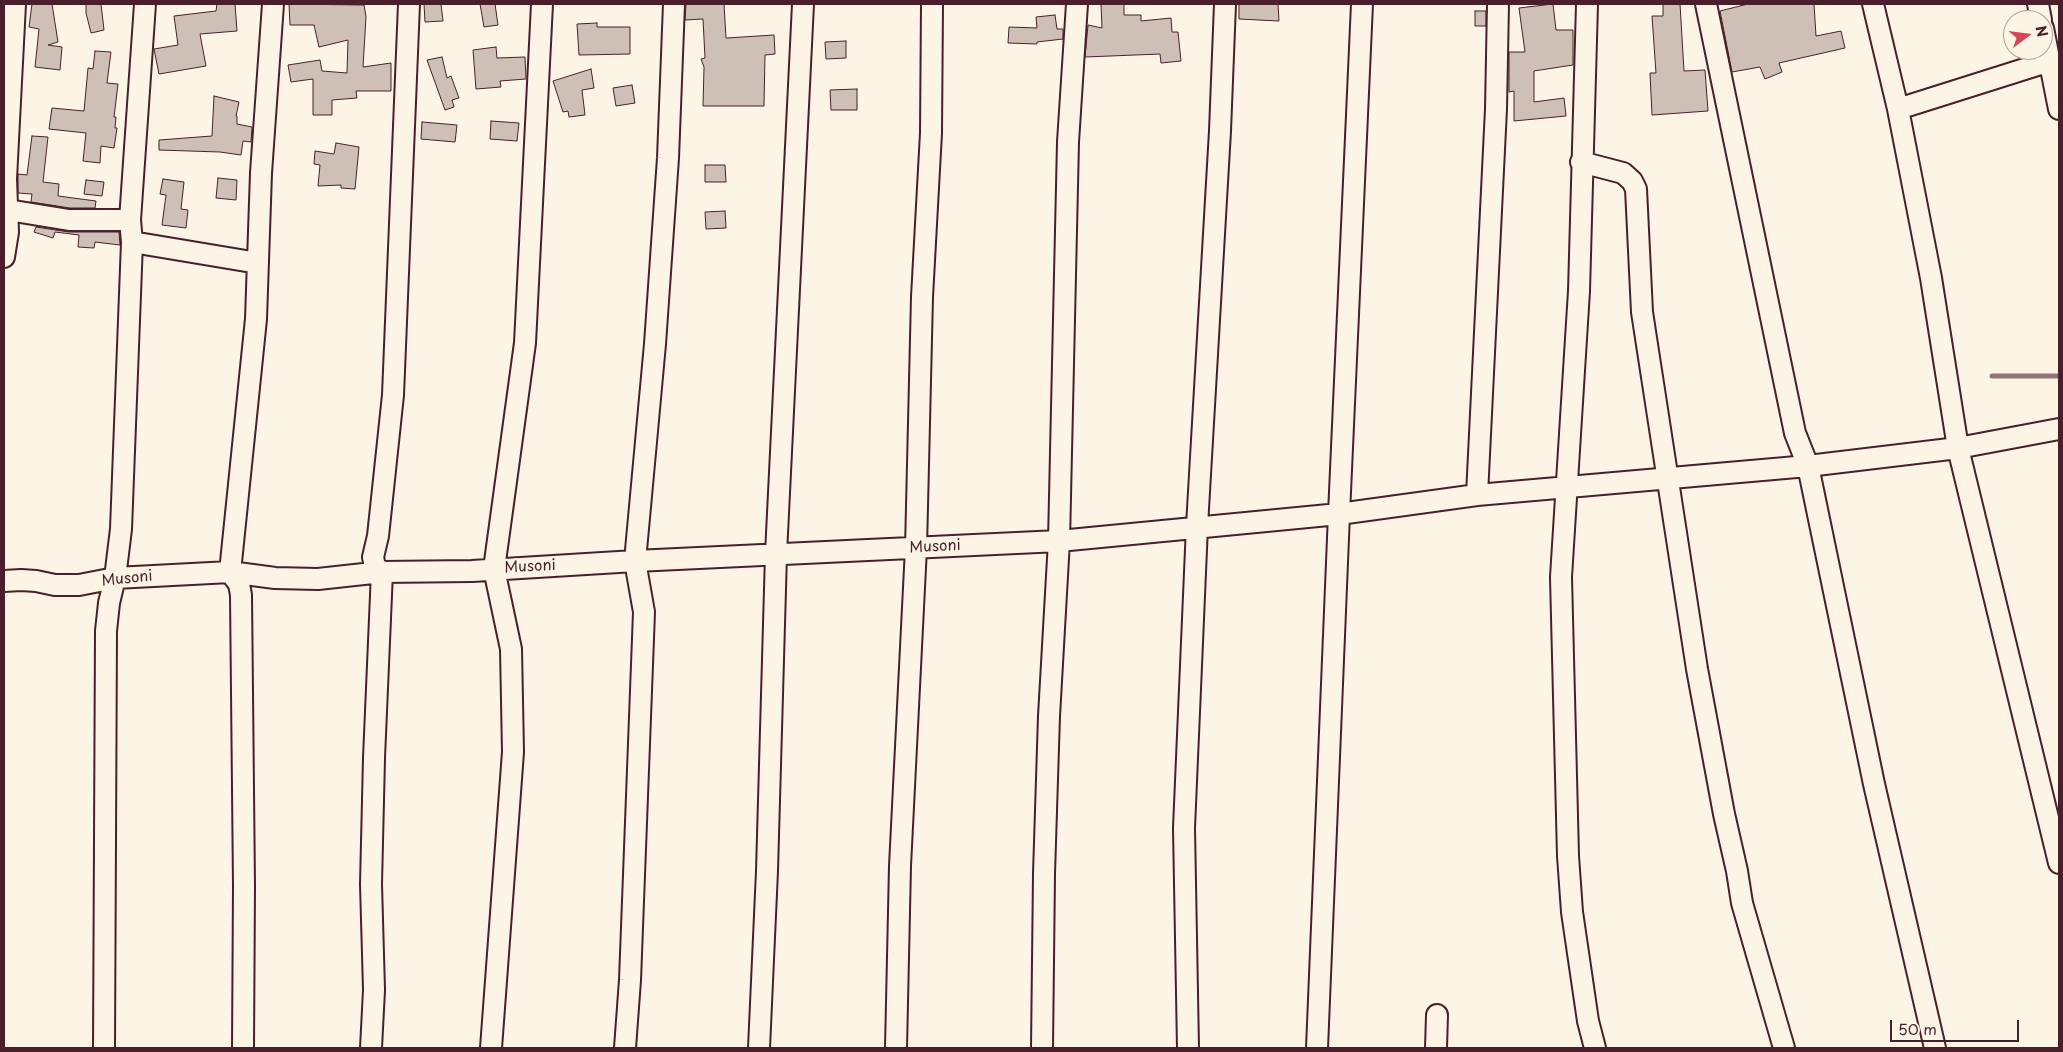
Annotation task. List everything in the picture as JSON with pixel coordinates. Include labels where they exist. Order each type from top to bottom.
[{"type":"street","points":[[4,257],[8,232],[6,179],[15,4]]},
{"type":"street","points":[[104,1048],[106,631],[121,529],[132,242],[130,220],[145,4]]},
{"type":"street","points":[[244,1048],[242,595],[239,584],[230,572],[256,320],[260,173],[273,4]]},
{"type":"street","points":[[371,1048],[374,990],[371,884],[382,572],[375,566],[373,557],[378,536],[393,396],[409,4]]},
{"type":"street","points":[[491,1048],[513,752],[511,649],[494,569],[525,343],[542,4]]},
{"type":"street","points":[[625,1048],[630,980],[644,612],[635,561],[655,344],[667,178],[674,4]]},
{"type":"street","points":[[759,1048],[768,861],[776,554],[803,4]]},
{"type":"street","points":[[896,1048],[900,866],[916,548],[922,297],[931,133],[932,4]]},
{"type":"street","points":[[1042,1048],[1048,716],[1059,541],[1068,142],[1076,4]]},
{"type":"street","points":[[1188,1048],[1184,828],[1197,526],[1220,141],[1225,4]]},
{"type":"street","points":[[1317,1048],[1362,4]]},
{"type":"street","points":[[1477,495],[1496,109],[1498,4]]},
{"type":"street","points":[[1587,4],[1581,162],[1579,291],[1561,577],[1568,856],[1572,912],[1588,1021],[1595,1048]]},
{"type":"street","points":[[1706,4],[1795,433],[1808,466],[1874,784],[1935,1048]]},
{"type":"street","points":[[1874,4],[1898,109],[1930,278],[1958,448],[2059,862]]},
{"type":"street","points":[[1898,109],[2050,61],[2059,109]]},
{"type":"street","points":[[1581,162],[1623,173],[1632,181],[1636,189],[1642,312],[1698,669],[1742,903],[1784,1048]]},
{"type":"street","points":[[8,210],[69,220],[130,220]]},
{"type":"street","points":[[132,242],[258,263]]},
{"type":"street","name":"Musoni","points":[[4,581],[36,581],[55,586],[79,585],[115,578],[230,572],[275,578],[318,580],[382,572],[472,571],[635,561],[1059,541],[1197,526],[1339,514],[1477,495],[1808,466],[1958,448],[2059,429]]},
{"type":"street","points":[[1436,1048],[1437,1015]]},
{"type":"building","points":[[32,4],[52,4],[58,42],[48,45],[62,47],[60,70],[35,67],[39,29],[29,27]]},
{"type":"building","points":[[86,4],[101,4],[104,30],[91,33],[86,13]]},
{"type":"building","points":[[217,4],[235,4],[237,31],[200,34],[206,66],[159,74],[154,49],[178,45],[174,16],[216,11]]},
{"type":"building","points":[[289,4],[364,5],[366,17],[363,67],[391,63],[391,91],[356,91],[357,98],[332,100],[332,115],[313,115],[313,79],[291,82],[288,65],[320,60],[322,71],[347,73],[348,40],[319,47],[314,25],[290,25]]},
{"type":"building","points":[[424,4],[441,4],[443,21],[425,22]]},
{"type":"building","points":[[480,4],[495,4],[498,25],[484,27]]},
{"type":"building","points":[[686,4],[724,4],[726,38],[774,35],[775,54],[765,55],[764,106],[703,106],[704,67],[701,59],[705,58],[703,19],[685,20]]},
{"type":"building","points":[[1101,4],[1124,4],[1124,15],[1141,15],[1141,21],[1171,18],[1172,32],[1178,32],[1181,61],[1161,63],[1160,54],[1085,57],[1088,25],[1102,28]]},
{"type":"building","points":[[1239,4],[1278,4],[1279,21],[1239,19]]},
{"type":"building","points":[[1553,4],[1556,30],[1573,30],[1573,65],[1534,71],[1534,102],[1564,98],[1566,116],[1514,121],[1514,91],[1509,92],[1509,52],[1525,52],[1519,8]]},
{"type":"building","points":[[1663,4],[1680,4],[1684,71],[1705,70],[1708,111],[1652,115],[1650,73],[1656,73],[1652,16],[1663,16]]},
{"type":"building","points":[[1748,4],[1814,4],[1816,36],[1841,31],[1845,48],[1779,63],[1782,72],[1765,79],[1760,67],[1732,72],[1720,11]]},
{"type":"building","points":[[1475,11],[1486,11],[1486,26],[1475,26]]},
{"type":"building","points":[[1055,15],[1057,29],[1063,29],[1063,39],[1037,42],[1037,44],[1008,43],[1009,27],[1037,28],[1036,17]]},
{"type":"building","points":[[597,23],[597,27],[630,27],[630,54],[579,55],[577,24]]},
{"type":"building","points":[[846,41],[846,58],[826,59],[825,42]]},
{"type":"building","points":[[496,47],[497,58],[525,57],[526,79],[500,81],[501,87],[476,89],[473,50]]},
{"type":"building","points":[[95,51],[111,52],[107,83],[118,84],[114,117],[116,117],[115,128],[117,128],[114,148],[101,146],[100,163],[83,161],[86,133],[49,129],[52,108],[84,111],[88,68],[93,69]]},
{"type":"building","points":[[442,57],[447,78],[451,76],[459,98],[452,100],[454,107],[445,110],[427,60]]},
{"type":"building","points":[[591,69],[594,88],[582,90],[585,115],[569,117],[568,111],[563,112],[553,81]]},
{"type":"building","points":[[632,85],[635,103],[616,106],[613,88]]},
{"type":"building","points":[[857,89],[857,110],[831,110],[830,90]]},
{"type":"building","points":[[214,96],[239,102],[236,116],[237,124],[252,127],[251,142],[243,141],[241,155],[220,152],[159,150],[159,140],[212,136]]},
{"type":"building","points":[[491,121],[519,123],[517,141],[490,139]]},
{"type":"building","points":[[422,122],[457,125],[455,142],[421,139]]},
{"type":"building","points":[[32,136],[48,137],[43,182],[59,184],[58,196],[96,201],[95,208],[70,208],[31,202],[32,194],[18,193],[18,174],[27,175]]},
{"type":"building","points":[[336,143],[359,147],[355,189],[341,188],[341,185],[318,186],[320,165],[314,164],[315,151],[334,154]]},
{"type":"building","points":[[705,165],[725,165],[726,182],[705,182]]},
{"type":"building","points":[[218,178],[237,180],[236,200],[216,198]]},
{"type":"building","points":[[163,179],[184,182],[181,209],[188,210],[186,228],[162,225],[166,195],[160,194]]},
{"type":"building","points":[[86,180],[104,182],[102,196],[84,194]]},
{"type":"building","points":[[725,211],[726,228],[706,229],[705,212]]},
{"type":"building","points":[[36,227],[69,232],[119,232],[120,245],[95,242],[94,248],[78,247],[79,235],[55,232],[53,238],[34,232]]},
{"type":"waterway","points":[[1992,376],[2059,376]]}]
